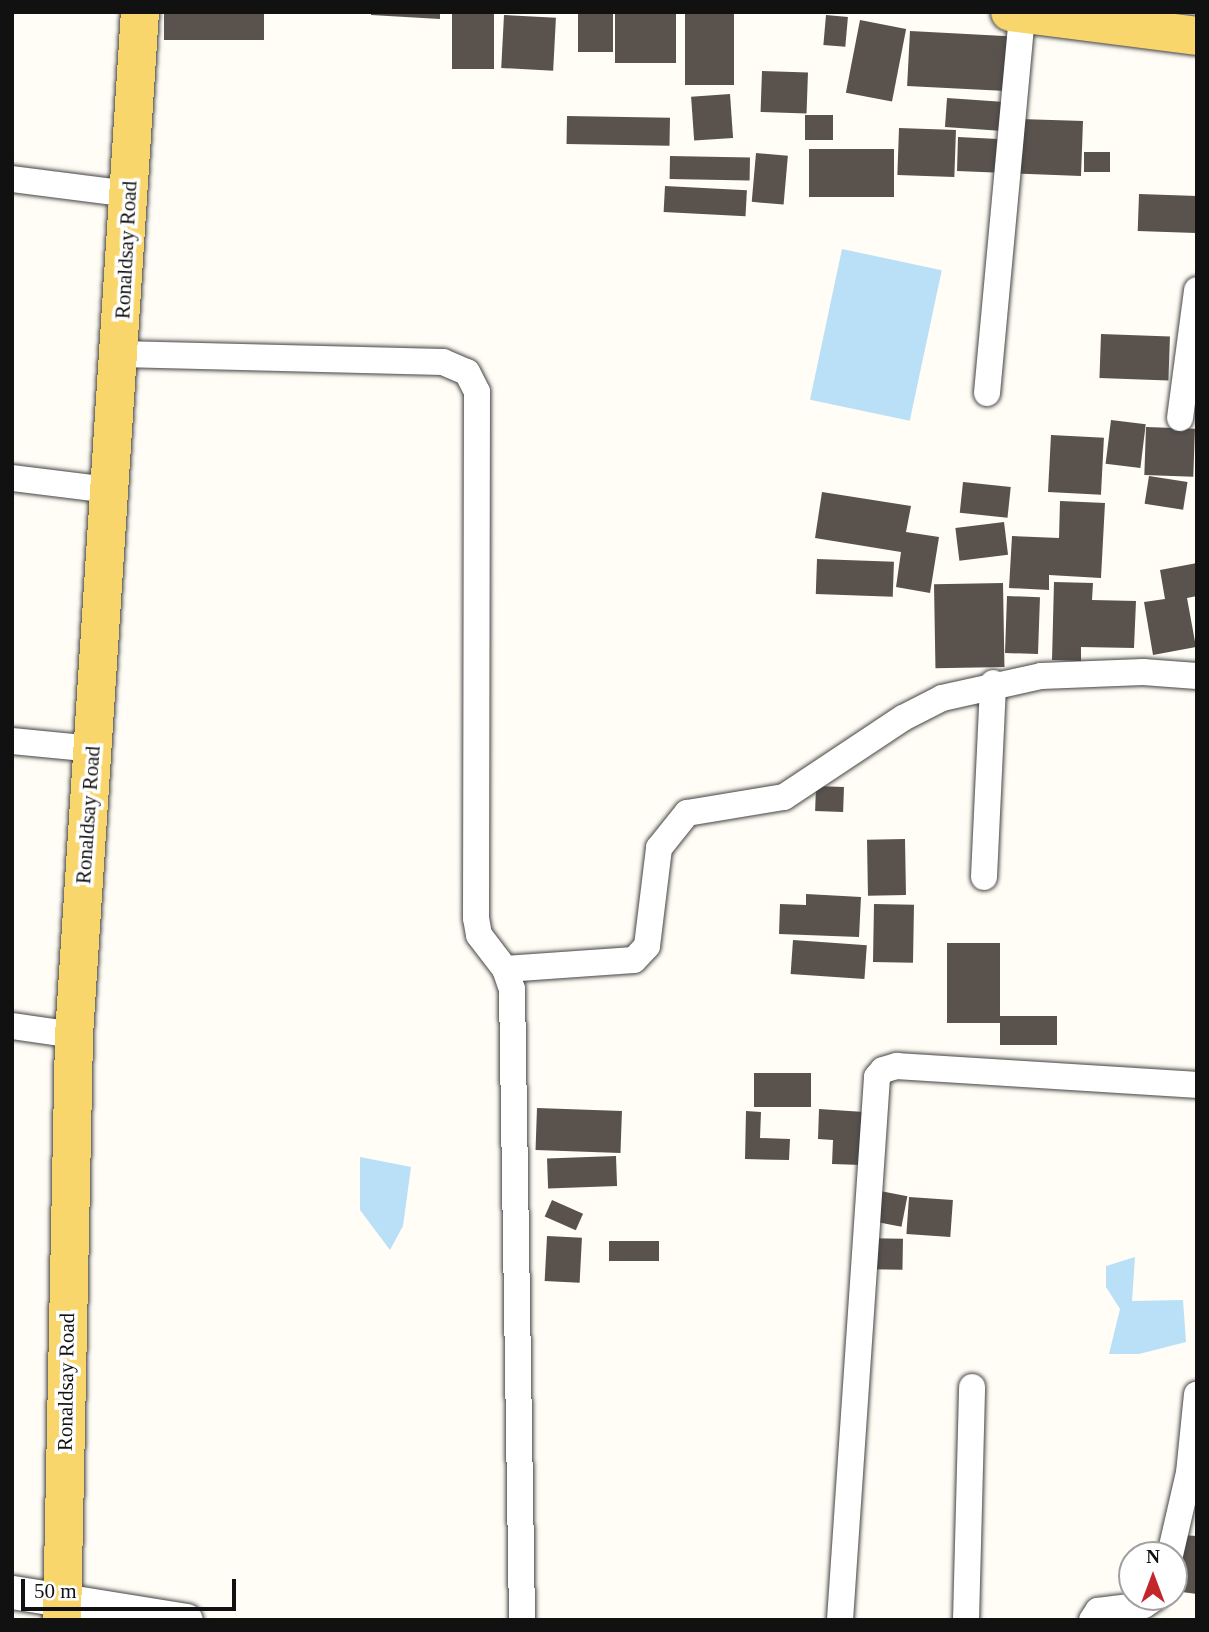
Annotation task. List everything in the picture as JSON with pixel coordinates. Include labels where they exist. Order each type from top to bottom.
[{"type":"main road","name":"Ronaldsay Road","points":[[61,1609],[74,1035],[140,12]]},
{"type":"main road","points":[[1016,13],[1177,27]]},
{"type":"street","points":[[987,393],[1016,13]]},
{"type":"street","points":[[12,179],[129,194]]},
{"type":"street","points":[[1180,418],[1197,290]]},
{"type":"street","points":[[120,354],[443,362],[456,365],[473,379],[477,392],[476,918],[487,949],[505,969],[512,989],[522,1620]]},
{"type":"street","points":[[12,478],[109,490]]},
{"type":"street","points":[[505,969],[634,960],[647,946],[659,848],[687,813],[784,797],[902,718],[942,698],[993,683],[1094,673],[1197,676]]},
{"type":"street","points":[[984,877],[993,683]]},
{"type":"street","points":[[12,741],[93,749]]},
{"type":"street","points":[[12,1026],[74,1035]]},
{"type":"street","points":[[840,1620],[877,1077],[888,1067],[897,1066],[1197,1085]]},
{"type":"street","points":[[966,1620],[972,1387]]},
{"type":"street","points":[[1173,1541],[1189,1473],[1197,1394]]},
{"type":"street","points":[[12,1592],[61,1609],[186,1620]]},
{"type":"street","points":[[1092,1620],[1098,1611],[1118,1608]]},
{"type":"water","points":[[842,249],[942,270],[910,421],[810,400]]},
{"type":"water","points":[[360,1157],[411,1167],[403,1226],[390,1250],[360,1210]]},
{"type":"water","points":[[1135,1257],[1132,1301],[1183,1300],[1186,1342],[1139,1354],[1109,1354],[1120,1309],[1106,1287],[1106,1266]]},
{"type":"building","points":[[164,12],[264,12],[264,40],[164,40]]},
{"type":"building","points":[[371,12],[440,12],[440,19],[371,15]]},
{"type":"building","points":[[452,12],[494,12],[494,69],[452,69]]},
{"type":"building","points":[[578,12],[613,12],[613,52],[578,52]]},
{"type":"building","points":[[615,12],[676,12],[676,63],[615,63]]},
{"type":"building","points":[[685,12],[734,12],[734,85],[685,85]]},
{"type":"building","points":[[504,15],[556,18],[553,71],[501,68]]},
{"type":"building","points":[[826,15],[848,17],[845,47],[823,45]]},
{"type":"building","points":[[860,20],[906,29],[892,102],[846,93]]},
{"type":"building","points":[[910,31],[1009,36],[1006,91],[907,86]]},
{"type":"building","points":[[762,71],[808,73],[807,114],[761,112]]},
{"type":"building","points":[[730,94],[733,138],[694,141],[691,97]]},
{"type":"building","points":[[947,98],[1012,103],[1010,131],[945,127]]},
{"type":"building","points":[[805,115],[833,115],[833,140],[805,140]]},
{"type":"building","points":[[567,116],[670,118],[669,146],[567,144]]},
{"type":"building","points":[[1020,119],[1083,121],[1081,176],[957,171],[958,137],[1019,140]]},
{"type":"building","points":[[899,128],[956,130],[954,177],[897,175]]},
{"type":"building","points":[[809,149],[894,149],[894,197],[809,197]]},
{"type":"building","points":[[1084,152],[1110,152],[1110,172],[1084,172]]},
{"type":"building","points":[[756,153],[788,156],[784,205],[752,202]]},
{"type":"building","points":[[670,156],[750,157],[750,180],[670,179]]},
{"type":"building","points":[[665,186],[747,190],[746,216],[664,212]]},
{"type":"building","points":[[1139,194],[1197,196],[1196,233],[1138,231]]},
{"type":"building","points":[[1101,334],[1170,336],[1168,380],[1099,378]]},
{"type":"building","points":[[1111,420],[1146,424],[1140,468],[1106,464]]},
{"type":"building","points":[[1146,427],[1195,429],[1193,477],[1144,475]]},
{"type":"building","points":[[1051,435],[1104,438],[1101,495],[1048,492]]},
{"type":"building","points":[[1149,476],[1188,482],[1183,510],[1145,504]]},
{"type":"building","points":[[963,482],[1011,487],[1007,518],[960,513]]},
{"type":"building","points":[[822,492],[911,506],[906,532],[939,537],[930,593],[896,587],[901,552],[815,538]]},
{"type":"building","points":[[1060,501],[1105,503],[1101,578],[1049,575],[1049,590],[1009,588],[1012,536],[1059,538]]},
{"type":"building","points":[[1004,522],[1008,555],[959,561],[955,528]]},
{"type":"building","points":[[817,559],[894,562],[893,597],[816,594]]},
{"type":"building","points":[[1197,563],[1197,596],[1187,598],[1196,647],[1153,655],[1144,602],[1165,599],[1160,570]]},
{"type":"building","points":[[1054,582],[1093,583],[1092,600],[1136,601],[1134,648],[1081,647],[1081,661],[1052,660]]},
{"type":"building","points":[[1003,583],[1004,667],[935,668],[934,584]]},
{"type":"building","points":[[1007,596],[1040,597],[1038,654],[1005,653]]},
{"type":"building","points":[[816,786],[844,787],[843,812],[815,811]]},
{"type":"building","points":[[905,839],[906,895],[868,896],[867,840]]},
{"type":"building","points":[[806,894],[861,897],[859,937],[779,934],[780,904],[806,905]]},
{"type":"building","points":[[874,904],[914,905],[913,963],[873,962]]},
{"type":"building","points":[[793,940],[867,945],[864,979],[791,974]]},
{"type":"building","points":[[947,943],[1000,943],[1000,1023],[947,1023]]},
{"type":"building","points":[[1000,1016],[1057,1016],[1057,1045],[1000,1045]]},
{"type":"building","points":[[754,1073],[811,1073],[811,1107],[754,1107]]},
{"type":"building","points":[[537,1108],[622,1111],[620,1153],[536,1150]]},
{"type":"building","points":[[819,1109],[864,1112],[861,1165],[832,1164],[833,1140],[818,1139]]},
{"type":"building","points":[[746,1111],[761,1112],[760,1138],[790,1139],[789,1160],[745,1159]]},
{"type":"building","points":[[616,1156],[617,1186],[548,1188],[547,1158]]},
{"type":"building","points":[[875,1190],[907,1196],[901,1227],[869,1220]]},
{"type":"building","points":[[909,1197],[953,1200],[950,1237],[906,1234]]},
{"type":"building","points":[[552,1200],[583,1214],[576,1230],[545,1216]]},
{"type":"building","points":[[547,1236],[582,1238],[580,1283],[545,1281]]},
{"type":"building","points":[[858,1238],[903,1239],[902,1270],[857,1269]]},
{"type":"building","points":[[609,1241],[659,1241],[659,1261],[609,1261]]},
{"type":"building","points":[[1180,1535],[1197,1536],[1197,1594],[1188,1593],[1188,1541],[1179,1541]]}]
